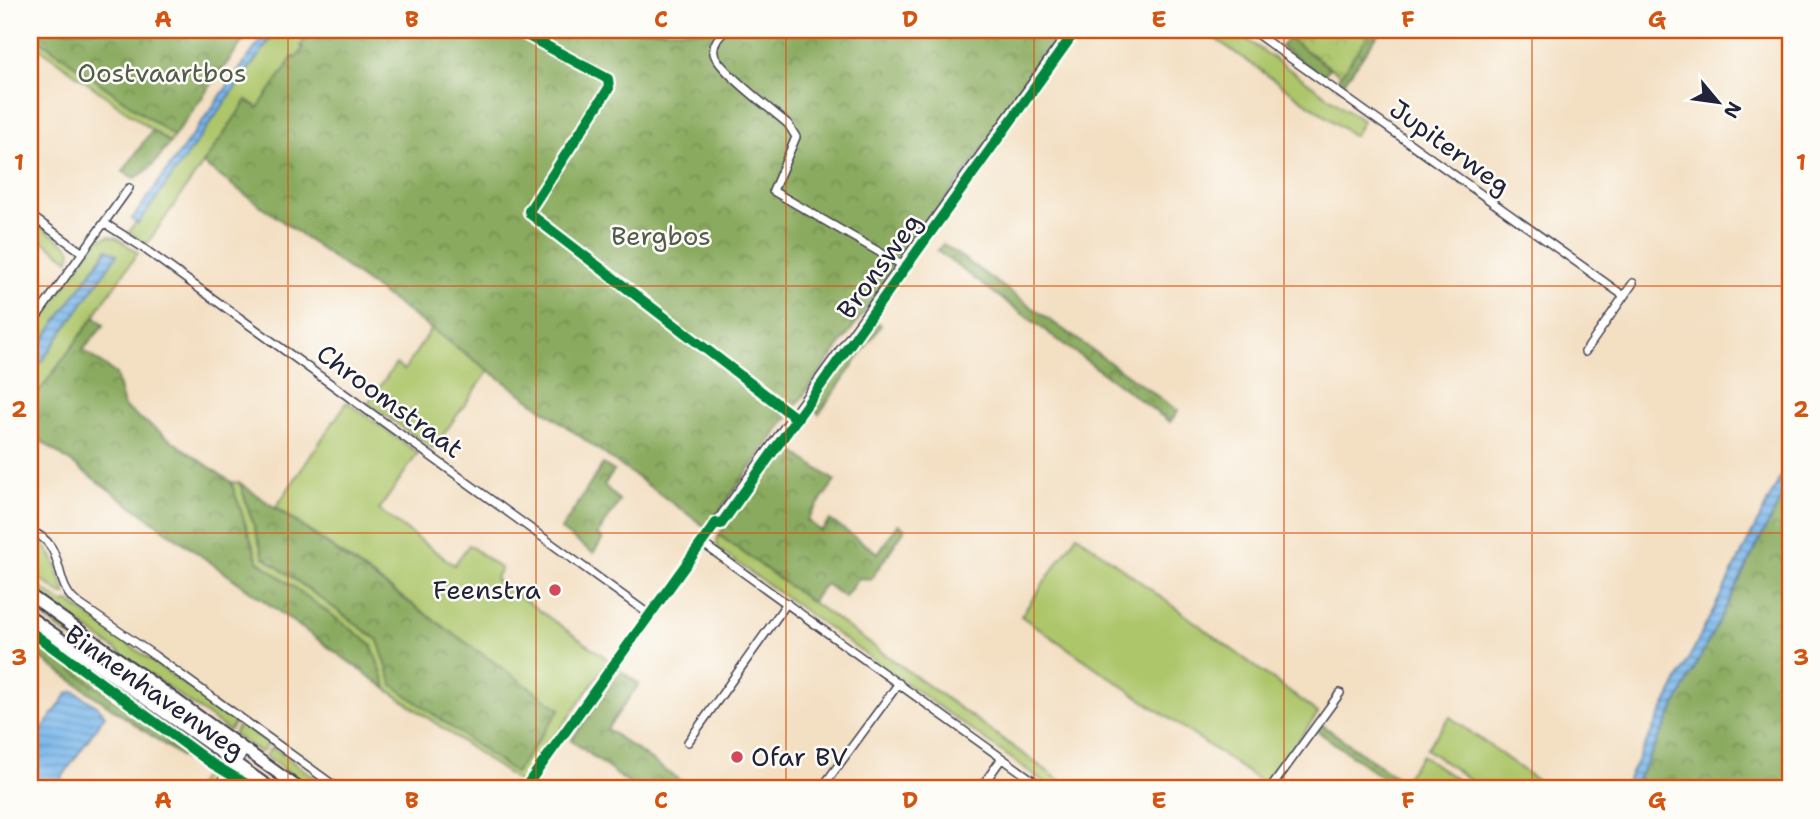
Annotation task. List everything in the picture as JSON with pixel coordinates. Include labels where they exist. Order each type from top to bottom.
[{"type":"main road","name":"Binnenhavenweg","points":[[30,595],[300,789]]},
{"type":"main road","name":"Binnenhavenweg","points":[[30,617],[272,789]]},
{"type":"street","name":"Bronsweg","points":[[726,30],[716,40],[713,50],[720,65],[788,124],[796,137],[773,191],[902,265]]},
{"type":"street","name":"Bronsweg","points":[[524,789],[1070,30]]},
{"type":"street","name":"Jupiterweg","points":[[1251,30],[1624,296]]},
{"type":"street","points":[[30,326],[129,188]]},
{"type":"street","points":[[30,215],[83,253]]},
{"type":"street","name":"Chroomstraat","points":[[104,223],[150,253],[650,615]]},
{"type":"street","points":[[1585,352],[1633,283]]},
{"type":"street","name":"Binnenhavenweg","points":[[30,531],[42,535],[52,547],[66,592],[75,601],[339,789]]},
{"type":"street","points":[[702,543],[1045,789]]},
{"type":"street","points":[[688,742],[787,603]]},
{"type":"street","points":[[833,789],[823,787],[899,683]]},
{"type":"street","points":[[1270,789],[1340,693]]},
{"type":"street","points":[[215,789],[246,750]]},
{"type":"street","points":[[980,789],[1002,758]]},
{"type":"green space","name":"Oostvaartbos","points":[[30,30],[251,30],[174,136],[30,33]]},
{"type":"green space","points":[[277,30],[312,30],[301,46],[401,116],[258,108],[247,101],[146,245],[129,232]]},
{"type":"green space","name":"Bergbos","points":[[312,30],[1069,30],[707,528],[203,164],[247,100],[258,108],[293,57],[296,58],[303,48],[301,46]]},
{"type":"green space","points":[[1203,30],[1233,30],[1363,121],[1354,136]]},
{"type":"green space","points":[[1284,30],[1363,30],[1369,34],[1341,75],[1282,33]]},
{"type":"green space","points":[[1363,30],[1375,30],[1379,33],[1340,88],[1334,84],[1352,60]]},
{"type":"green space","points":[[30,33],[174,136],[170,143],[30,41]]},
{"type":"green space","points":[[1288,38],[1330,68],[1323,76],[1281,47]]},
{"type":"green space","points":[[152,130],[170,143],[150,168],[134,178],[123,172]]},
{"type":"green space","points":[[30,219],[69,247],[69,260],[30,232]]},
{"type":"green space","points":[[109,236],[117,238],[138,253],[30,404],[30,378],[117,255],[107,249],[30,359],[30,335],[97,240]]},
{"type":"green space","points":[[943,244],[1178,411],[1170,422],[937,251]]},
{"type":"green space","points":[[95,316],[104,325],[83,350],[116,374],[124,407],[231,482],[258,561],[371,644],[387,689],[30,433],[30,404]]},
{"type":"green space","points":[[873,319],[881,325],[819,414],[811,406]]},
{"type":"green space","points":[[432,328],[490,369],[433,449],[368,403],[396,364],[404,370]]},
{"type":"green space","points":[[347,402],[418,453],[379,510],[454,565],[469,545],[501,569],[495,579],[609,660],[522,784],[387,689],[371,644],[258,561],[231,482],[240,483],[264,557],[378,640],[393,685],[559,709],[276,507]]},
{"type":"green space","points":[[783,444],[835,481],[807,520],[821,531],[830,520],[878,553],[898,524],[905,529],[871,579],[859,578],[845,597],[825,584],[811,602],[719,535]]},
{"type":"green space","points":[[603,464],[614,471],[604,485],[620,501],[597,535],[603,539],[593,553],[561,530]]},
{"type":"green space","points":[[1790,481],[1790,789],[1633,789]]},
{"type":"green space","points":[[240,483],[560,709],[515,773],[393,685],[378,640],[264,557]]},
{"type":"green space","points":[[719,535],[1072,789],[1054,789],[718,549]]},
{"type":"green space","points":[[1077,535],[1318,713],[1266,785],[1021,616]]},
{"type":"green space","points":[[30,539],[38,541],[50,553],[66,594],[30,572]]},
{"type":"green space","points":[[30,580],[63,603],[69,602],[236,721],[229,731],[30,588]]},
{"type":"green space","points":[[38,614],[81,636],[224,738],[220,743]]},
{"type":"green space","points":[[30,628],[211,757],[220,774],[211,789],[195,789],[208,766],[30,639]]},
{"type":"green space","points":[[30,639],[209,767],[205,773],[30,651]]},
{"type":"green space","points":[[621,671],[639,684],[607,729],[692,789],[636,789],[571,740]]},
{"type":"green space","points":[[1450,717],[1549,789],[1483,789],[1426,749]]},
{"type":"green space","points":[[240,724],[268,744],[261,753],[233,734]]},
{"type":"green space","points":[[1321,724],[1413,789],[1398,789],[1316,730]]},
{"type":"green space","points":[[272,747],[331,789],[312,789],[265,756]]},
{"type":"green space","points":[[1422,755],[1470,789],[1413,789],[1402,781]]},
{"type":"water","points":[[268,30],[277,30],[138,224],[132,219]]},
{"type":"water","points":[[108,249],[117,255],[30,378],[30,359]]},
{"type":"water","points":[[1790,458],[1790,481],[1633,789],[1623,789]]},
{"type":"water","points":[[74,691],[105,715],[54,789],[30,789],[30,746],[68,693]]},
{"type":"cycle path","points":[[517,30],[608,79],[609,88],[529,211],[530,214],[797,419]]},
{"type":"cycle path","points":[[524,789],[716,523],[721,524],[1076,30]]},
{"type":"cycle path","points":[[30,631],[211,763],[255,789]]},
{"type":"place","name":"Feenstra","points":[[555,590]]},
{"type":"place","name":"Ofar BV","points":[[737,757]]}]
